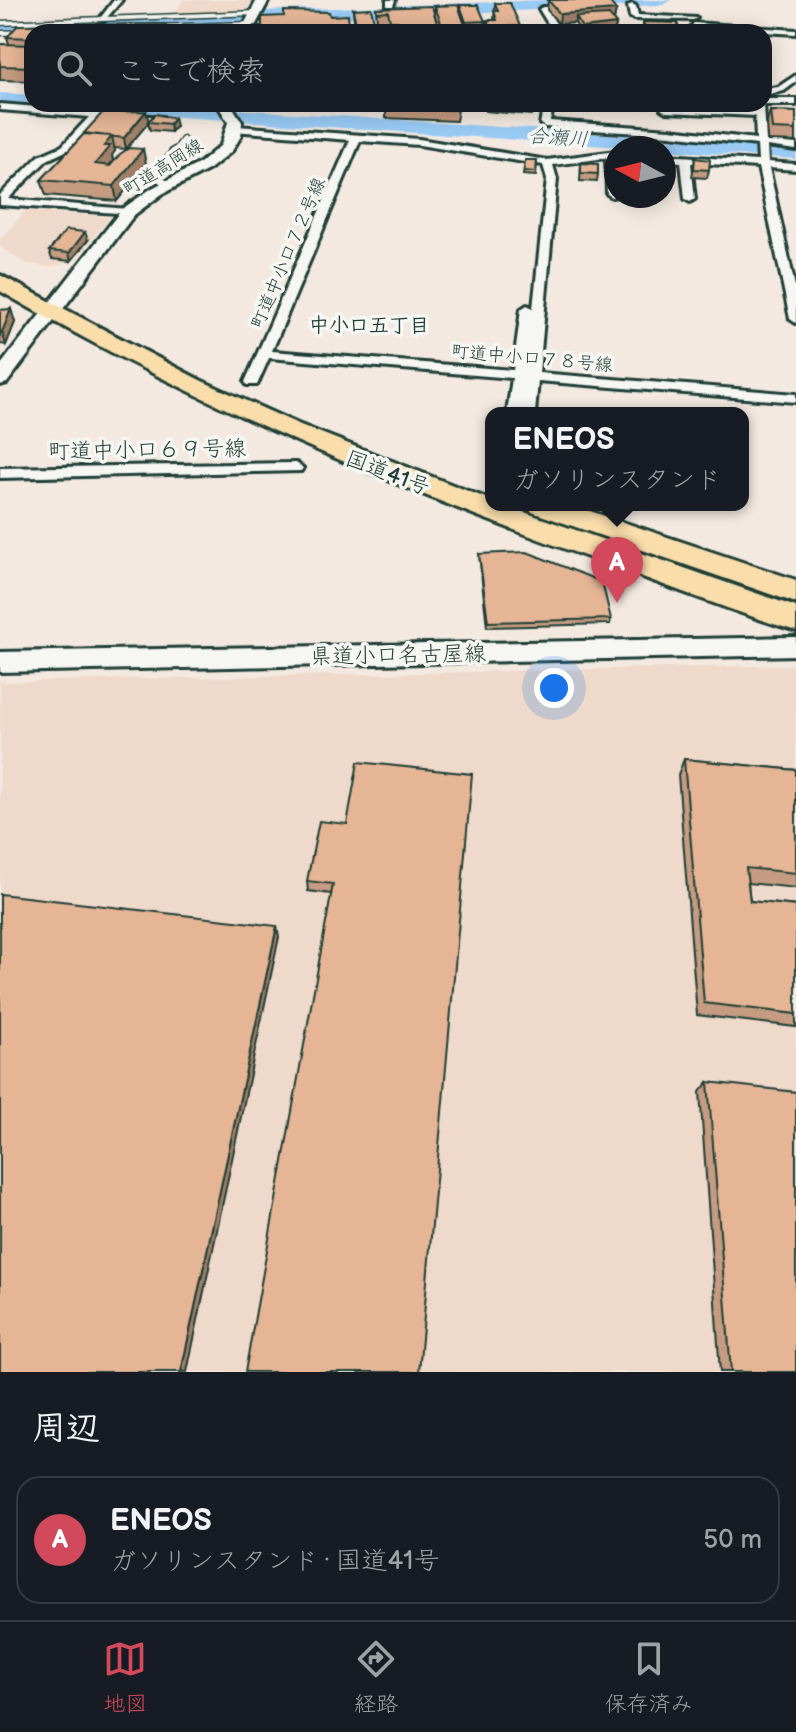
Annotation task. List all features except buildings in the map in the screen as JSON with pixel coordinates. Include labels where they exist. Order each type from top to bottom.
[{"type":"highway","name":"国道41号","points":[[1,278],[230,383],[364,440],[485,485]]},
{"type":"highway","name":"国道41号","points":[[56,305],[156,371],[303,438],[485,508]]},
{"type":"highway","name":"国道41号","points":[[492,511],[796,619]]},
{"type":"highway","points":[[560,511],[796,592]]},
{"type":"main road","points":[[253,20],[263,0]]},
{"type":"main road","name":"町道高岡線","points":[[0,379],[128,212],[221,155],[232,142],[231,116]]},
{"type":"main road","name":"県道小口名古屋線","points":[[0,662],[796,646]]},
{"type":"street","points":[[98,20],[112,0]]},
{"type":"street","points":[[98,20],[118,0]]},
{"type":"street","points":[[686,4],[694,24]]},
{"type":"street","points":[[632,6],[634,17],[686,24]]},
{"type":"street","points":[[543,9],[552,24]]},
{"type":"street","points":[[772,30],[796,32]]},
{"type":"street","points":[[772,91],[781,89],[796,78]]},
{"type":"street","points":[[772,105],[796,102]]},
{"type":"street","points":[[0,107],[24,109]]},
{"type":"street","points":[[69,112],[160,119]]},
{"type":"street","points":[[547,112],[545,124],[670,132],[762,153],[796,167]]},
{"type":"street","points":[[761,112],[762,153],[796,319]]},
{"type":"street","points":[[0,202],[43,158],[65,148],[97,114]]},
{"type":"street","points":[[231,116],[357,136],[419,142],[548,166],[604,156]]},
{"type":"street","name":"町道中小口７２号線","points":[[252,382],[357,136]]},
{"type":"street","points":[[676,159],[762,153],[796,147]]},
{"type":"street","points":[[686,160],[690,199]]},
{"type":"street","points":[[528,407],[525,376],[542,179],[548,166]]},
{"type":"street","points":[[0,202],[128,212]]},
{"type":"street","name":"町道中小口７８号線","points":[[266,354],[796,398]]},
{"type":"street","points":[[516,407],[525,376]]},
{"type":"street","name":"町道中小口６９号線","points":[[0,473],[296,468]]},
{"type":"lane","points":[[0,23],[253,20]]},
{"type":"lane","points":[[196,24],[253,20]]},
{"type":"lane","points":[[0,33],[24,31]]},
{"type":"lane","points":[[168,185],[156,176],[183,139]]},
{"type":"shaded area","points":[[183,0],[252,0],[247,10],[174,15]]},
{"type":"shaded area","points":[[26,210],[110,217],[74,261],[49,267],[26,263],[0,247],[0,240]]},
{"type":"shaded area","points":[[796,665],[796,1372],[0,1372],[0,682]]},
{"type":"waterway","points":[[51,24],[663,0]]},
{"type":"waterway","points":[[0,26],[24,25]]},
{"type":"waterway","name":"合瀬川","points":[[0,98],[24,100]]},
{"type":"waterway","name":"合瀬川","points":[[197,112],[796,153]]},
{"type":"place","name":"ENEOS","points":[[617,603]]},
{"type":"district","name":"中小口五丁目","points":[[369,325]]}]
